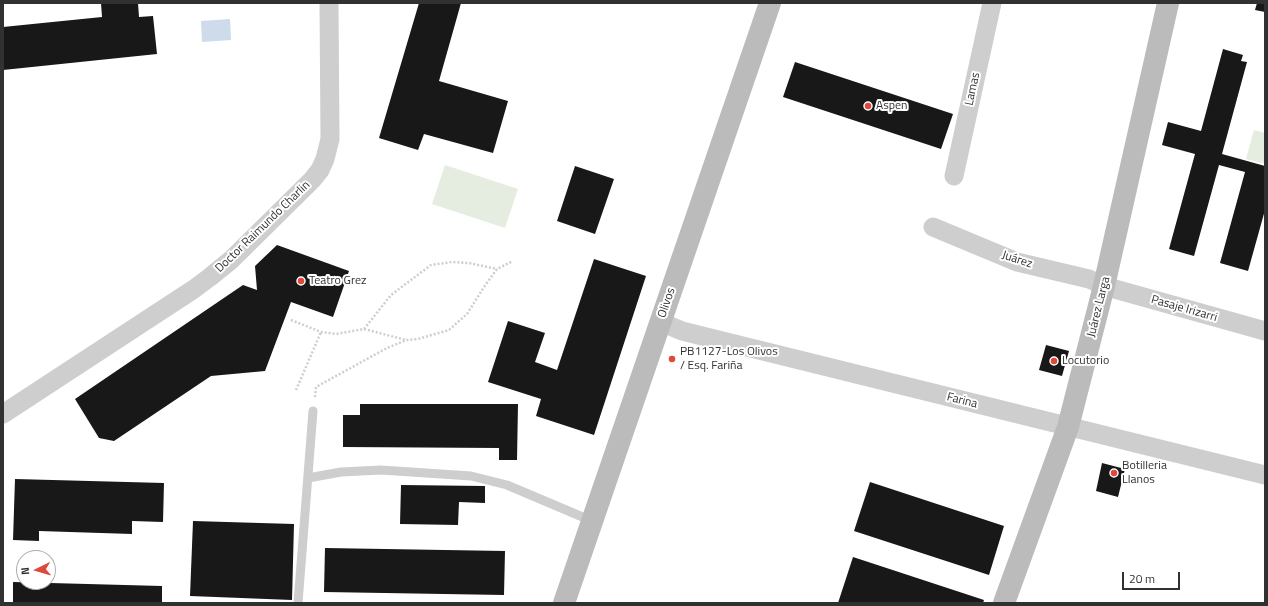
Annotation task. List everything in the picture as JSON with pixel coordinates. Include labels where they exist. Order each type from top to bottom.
[{"type":"street","name":"Doctor Raimundo Charlin","points":[[3,414],[205,281],[230,260],[312,180],[320,170],[325,159],[330,139],[329,3]]},
{"type":"street","name":"Olivos","points":[[564,603],[770,3]]},
{"type":"street","name":"Lamas","points":[[954,176],[992,3]]},
{"type":"street","name":"Juárez Larga","points":[[1004,603],[1068,427],[1104,286],[1168,3]]},
{"type":"street","name":"Juárez","points":[[933,227],[1017,262],[1089,279],[1104,286]]},
{"type":"street","name":"Pasaje Irizarri","points":[[1104,286],[1265,331]]},
{"type":"street","name":"Farina","points":[[661,322],[682,331],[1265,475]]},
{"type":"lane","points":[[298,603],[313,411]]},
{"type":"lane","points":[[308,478],[341,472],[382,470],[471,476],[507,485],[592,521]]},
{"type":"path","points":[[316,387],[387,348],[407,340],[418,339],[449,330],[467,314],[497,269],[513,261]]},
{"type":"path","points":[[364,329],[391,295],[431,265],[452,262],[469,263],[497,269]]},
{"type":"path","points":[[291,320],[321,332],[336,334],[364,329],[407,340]]},
{"type":"path","points":[[296,390],[321,332]]},
{"type":"shaded area","points":[[1254,130],[1265,133],[1265,164],[1246,159]]},
{"type":"shaded area","points":[[445,165],[518,189],[505,228],[432,204]]},
{"type":"water","points":[[230,19],[231,40],[202,42],[201,21]]},
{"type":"building","points":[[101,3],[138,3],[139,17],[153,16],[157,54],[3,70],[3,27],[102,17]]},
{"type":"building","points":[[419,3],[461,3],[439,81],[508,101],[493,153],[424,134],[418,150],[379,138]]},
{"type":"building","points":[[1257,3],[1265,3],[1265,12],[1255,10]]},
{"type":"building","points":[[1223,49],[1243,55],[1241,61],[1247,62],[1222,154],[1265,166],[1265,210],[1248,271],[1220,263],[1245,172],[1219,165],[1194,256],[1169,249],[1195,154],[1162,145],[1168,122],[1201,131]]},
{"type":"building","name":"Aspen","points":[[795,62],[953,114],[941,149],[783,97]]},
{"type":"building","points":[[575,166],[614,179],[595,234],[557,221]]},
{"type":"building","points":[[277,245],[349,271],[333,317],[291,302],[265,371],[211,376],[114,441],[99,438],[75,399],[243,285],[257,290],[255,266]]},
{"type":"building","points":[[594,259],[646,276],[594,435],[536,416],[541,399],[488,382],[508,321],[545,333],[535,362],[557,370]]},
{"type":"building","name":"Locutorio","points":[[1046,345],[1069,351],[1062,376],[1039,370]]},
{"type":"building","points":[[360,404],[518,404],[517,460],[499,460],[499,448],[343,447],[343,415],[360,415]]},
{"type":"building","points":[[1102,463],[1125,469],[1118,497],[1096,491]]},
{"type":"building","points":[[15,479],[164,483],[163,522],[132,521],[132,534],[39,531],[39,541],[13,540]]},
{"type":"building","points":[[870,482],[1004,526],[989,575],[854,531]]},
{"type":"building","points":[[401,485],[485,486],[485,503],[459,502],[458,525],[400,524]]},
{"type":"building","points":[[193,521],[294,524],[292,600],[190,596]]},
{"type":"building","points":[[325,548],[505,551],[504,595],[324,592]]},
{"type":"building","points":[[853,557],[984,600],[983,603],[838,603]]},
{"type":"building","points":[[13,582],[16,582],[16,590],[56,590],[56,583],[162,586],[162,603],[13,603]]},
{"type":"place","name":"Aspen","points":[[868,106]]},
{"type":"place","name":"Teatro Grez","points":[[301,281]]},
{"type":"place","name":"PB1127-Los Olivos / Esq. Fariña","points":[[672,359]]},
{"type":"place","name":"Locutorio","points":[[1054,361]]},
{"type":"place","name":"Botilleria Llanos","points":[[1114,473]]}]
